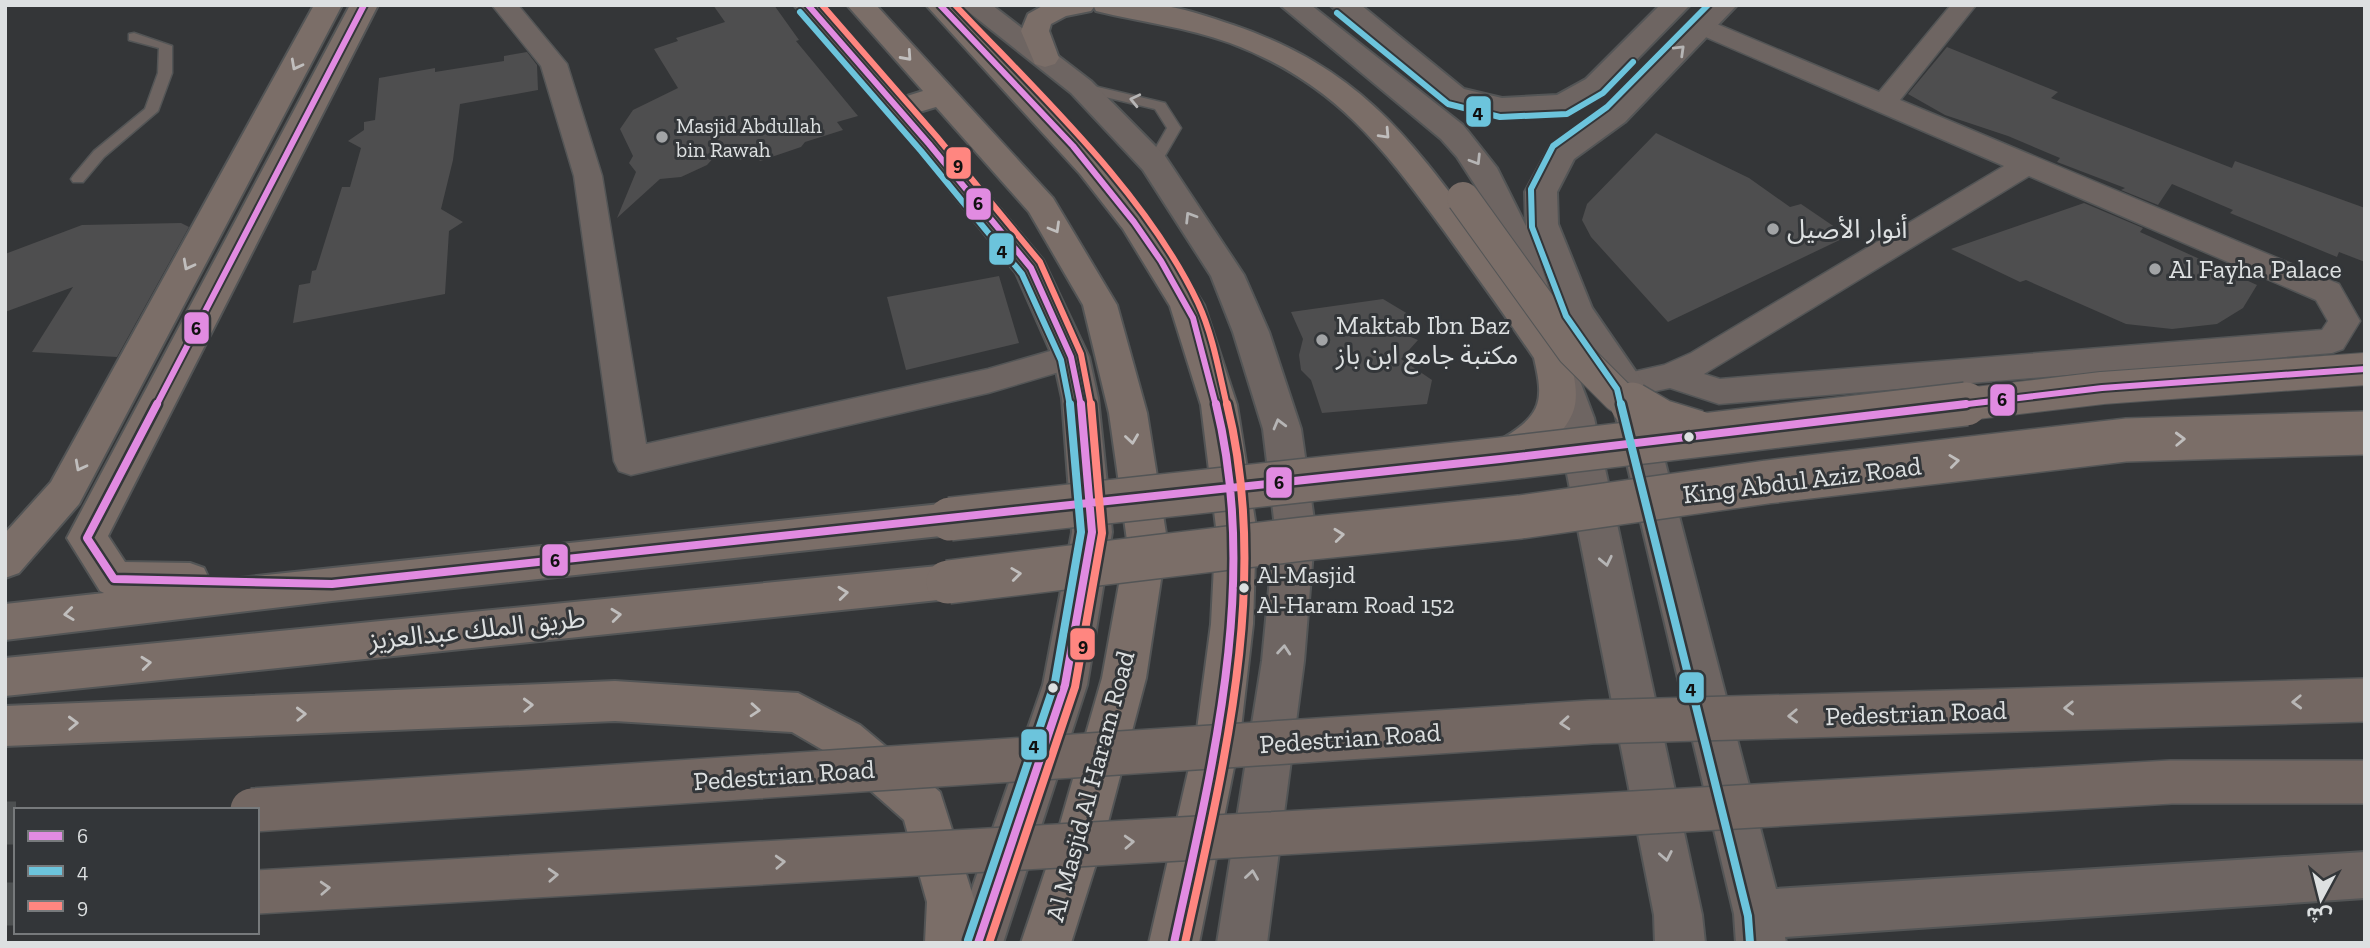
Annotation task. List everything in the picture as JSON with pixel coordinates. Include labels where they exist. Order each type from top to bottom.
[{"type":"main road","points":[[5,561],[65,493],[328,5]]},
{"type":"main road","points":[[332,584],[114,579],[87,538],[364,5]]},
{"type":"main road","name":"Al Masjid Al Haram Road","points":[[861,5],[1042,206],[1100,305],[1128,413],[1147,540],[1124,678],[1078,845],[1046,943]]},
{"type":"main road","points":[[940,5],[1091,167],[1135,222],[1187,305],[1219,405],[1236,527],[1232,624],[1218,737],[1174,943]]},
{"type":"main road","points":[[1045,58],[1035,31],[1038,20],[1058,9],[1082,5]]},
{"type":"main road","points":[[1105,5],[1201,13],[1294,41],[1355,79],[1399,115],[1445,170],[1508,264],[1573,351],[1618,396],[1661,421],[1702,433]]},
{"type":"main road","points":[[1201,13],[1292,61],[1363,110],[1404,155],[1551,356],[1560,385],[1555,410],[1541,435],[1500,459]]},
{"type":"main road","points":[[899,109],[942,95]]},
{"type":"main road","points":[[5,622],[332,584],[1500,459],[1702,433],[2102,388],[2365,369]]},
{"type":"main road","name":"King Abdul Aziz Road","points":[[948,582],[1303,538],[1520,517],[1767,482],[2126,440],[2365,432]]},
{"type":"main road","name":"طريق الملك عبدالعزيز","points":[[5,677],[948,582]]},
{"type":"main road","name":"Pedestrian Road","points":[[259,810],[1591,722],[2365,700]]},
{"type":"main road","points":[[5,726],[615,701],[798,713],[844,739],[924,807],[951,902],[950,943]]},
{"type":"main road","points":[[259,892],[2171,782],[2365,782]]},
{"type":"street","points":[[504,5],[554,64],[588,177],[631,461],[988,381],[1071,357]]},
{"type":"street","points":[[808,5],[899,109],[1031,268],[1071,357],[1080,398],[1092,532],[1065,685],[978,943]]},
{"type":"street","points":[[974,5],[1081,87],[1154,163],[1227,275],[1251,332],[1282,429],[1295,527],[1283,661],[1242,943]]},
{"type":"street","points":[[1294,5],[1416,103],[1474,154],[1508,218],[1575,418],[1625,648],[1678,915],[1681,943]]},
{"type":"street","points":[[1343,5],[1454,95],[1502,107],[1563,104],[1596,85],[1676,5]]},
{"type":"street","points":[[1723,5],[1614,115],[1561,153],[1541,192],[1542,224],[1576,312],[1627,385],[1759,928],[2365,875]]},
{"type":"street","points":[[1884,103],[1964,5]]},
{"type":"street","points":[[1671,376],[1719,393],[2332,341],[2344,321],[2328,292],[1703,27]]},
{"type":"street","points":[[1416,103],[1453,119],[1517,130],[1579,126],[1614,115]]},
{"type":"street","points":[[1627,385],[1671,376],[1703,361],[2026,165]]},
{"type":"lane","points":[[78,178],[99,154],[151,111],[165,73],[166,46],[134,37]]},
{"type":"building","points":[[713,5],[774,5],[799,40],[796,41],[858,116],[837,122],[843,130],[760,161],[755,155],[740,160],[726,144],[707,165],[681,177],[660,179],[617,218],[636,172],[629,163],[633,156],[620,129],[633,110],[678,88],[654,49],[678,41],[676,38],[725,22]]},
{"type":"building","points":[[1947,47],[2058,92],[2051,98],[2232,168],[2235,161],[2365,208],[2365,262],[2339,252],[2337,257],[2230,213],[2233,210],[2172,184],[2158,205],[2121,190],[2125,188],[2057,162],[2060,158],[2008,136],[1945,115],[1908,94]]},
{"type":"building","points":[[527,52],[537,65],[538,90],[460,104],[453,160],[441,209],[463,222],[449,231],[445,294],[293,323],[299,285],[310,283],[342,187],[350,187],[361,148],[348,141],[364,130],[364,122],[375,120],[379,78],[435,68],[435,72],[504,61],[504,56]]},
{"type":"building","name":"أنوار الأصيل","points":[[1656,133],[1749,178],[1790,207],[1801,204],[1848,236],[1668,322],[1591,237],[1582,220],[1587,204]]},
{"type":"building","name":"Al Fayha Palace","points":[[2084,203],[2143,228],[2140,232],[2257,285],[2243,308],[2217,324],[2172,329],[2126,324],[2026,280],[2020,282],[1951,249]]},
{"type":"building","points":[[181,223],[189,227],[117,357],[32,352],[73,287],[5,312],[5,254],[82,225]]},
{"type":"building","points":[[999,276],[1019,343],[906,370],[887,297]]},
{"type":"building","points":[[1383,299],[1408,314],[1394,330],[1418,340],[1401,359],[1432,380],[1427,404],[1322,413],[1311,380],[1301,370],[1299,355],[1303,339],[1291,312]]},
{"type":"tunnel","points":[[5,823],[14,823]]},
{"type":"tunnel","points":[[5,904],[14,904]]},
{"type":"transit line","name":"6","points":[[364,5],[87,538],[114,579],[332,584],[1500,459],[2102,388],[2365,369]]},
{"type":"transit line","name":"6","points":[[808,5],[929,144],[1031,268],[1071,357],[1080,398],[1092,532],[1065,685],[978,943]]},
{"type":"transit line","name":"9","points":[[822,5],[937,137],[1040,262],[1081,354],[1090,396],[1102,533],[1075,687],[989,943]]},
{"type":"transit line","name":"6","points":[[940,5],[1073,146],[1134,222],[1161,261],[1186,303],[1195,326],[1225,439],[1233,511],[1234,583],[1228,656],[1205,800],[1174,943]]},
{"type":"transit line","name":"9","points":[[955,5],[1085,144],[1145,218],[1172,258],[1203,314],[1235,436],[1243,508],[1244,581],[1239,654],[1229,727],[1185,943]]},
{"type":"transit line","name":"4","points":[[1708,5],[1607,107],[1553,146],[1531,189],[1532,227],[1566,316],[1617,389],[1748,916],[1750,943]]},
{"type":"transit line","name":"4","points":[[800,12],[921,151],[1022,274],[1061,360],[1070,400],[1081,532],[1055,682],[968,940]]},
{"type":"transit line","name":"4","points":[[1337,13],[1448,104],[1500,117],[1567,114],[1603,93],[1633,62]]},
{"type":"place","name":"Masjid Abdullah bin Rawah","points":[[662,137]]},
{"type":"place","name":"أنوار الأصيل","points":[[1773,229]]},
{"type":"place","name":"Al Fayha Palace","points":[[2155,269]]},
{"type":"place","name":"Maktab Ibn Baz مكتبة جامع ابن باز","points":[[1322,340]]},
{"type":"place","name":"Al-Masjid Al-Haram Road 152","points":[[1244,588]]}]
